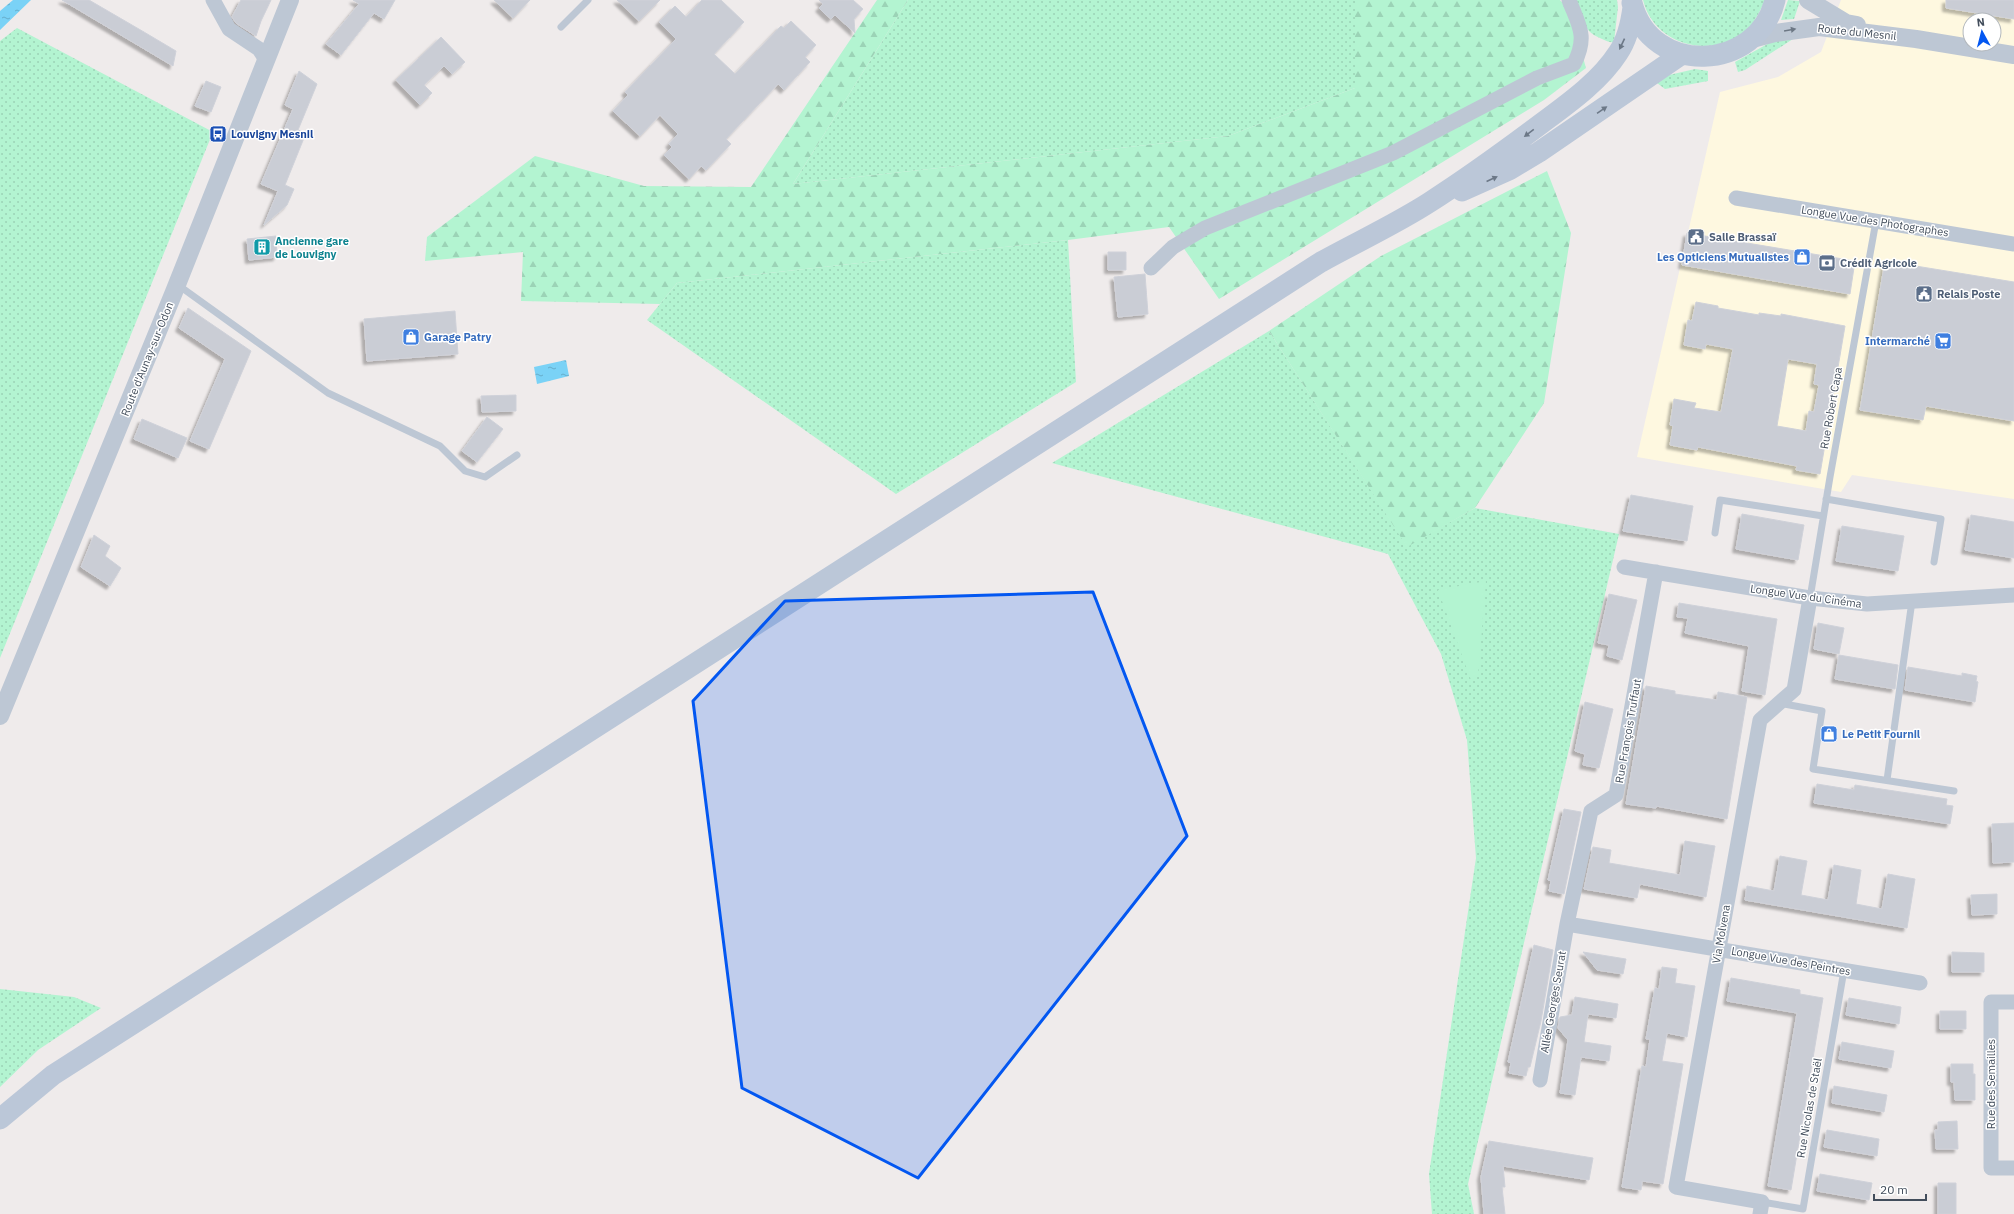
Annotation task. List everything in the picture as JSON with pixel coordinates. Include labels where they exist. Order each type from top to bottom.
[{"type":"main road","points":[[1632,4],[1641,23],[1652,37],[1666,47],[1682,54],[1697,57],[1726,54],[1740,48],[1752,39],[1764,25],[1773,9],[1775,0]]},
{"type":"main road","points":[[0,1119],[53,1075],[186,989],[1321,262],[1429,203],[1538,126],[1597,78],[1618,54],[1624,43],[1632,19],[1632,4]]},
{"type":"main road","points":[[1429,203],[1471,188],[1509,170],[1570,131],[1682,54]]},
{"type":"street","points":[[213,0],[228,29],[259,49],[266,60]]},
{"type":"street","name":"Route d'Aunay-sur-Odon","points":[[0,716],[177,285],[290,0]]},
{"type":"street","points":[[1151,268],[1173,247],[1206,228],[1393,153],[1537,78],[1574,64],[1581,50],[1582,33],[1569,0]]},
{"type":"street","name":"Route du Mesnil","points":[[1808,0],[1846,23],[1916,39]]},
{"type":"street","name":"Route du Mesnil","points":[[1752,39],[1795,29],[1819,27],[1916,39],[2014,55]]},
{"type":"street","name":"Longue Vue des Photographes","points":[[1736,198],[2014,244]]},
{"type":"street","name":"Longue Vue du Cinéma","points":[[1624,567],[1810,598],[1867,604],[2014,595]]},
{"type":"street","name":"Rue François Truffaut","points":[[1567,924],[1591,811],[1616,795],[1656,572]]},
{"type":"street","name":"Via Molvena","points":[[1761,1208],[1676,1187],[1760,720],[1794,690],[1810,598]]},
{"type":"street","name":"Longue Vue des Peintres","points":[[1567,924],[1920,983]]},
{"type":"street","name":"Allée Georges Seurat","points":[[1540,1080],[1567,924]]},
{"type":"street","name":"Rue des Semailles","points":[[2014,1002],[1991,1002],[1991,1168],[2014,1168]]},
{"type":"lane","points":[[561,27],[588,0]]},
{"type":"lane","name":"Rue Robert Capa","points":[[1810,598],[1823,516],[1876,221]]},
{"type":"lane","points":[[177,285],[328,393],[440,446],[465,471],[485,477],[516,455]]},
{"type":"lane","points":[[1826,499],[1941,518],[1934,562]]},
{"type":"lane","points":[[1715,533],[1720,500],[1823,516]]},
{"type":"lane","points":[[1887,780],[1912,601]]},
{"type":"lane","points":[[1779,703],[1822,711],[1813,769],[1954,790]]},
{"type":"lane","name":"Rue Nicolas de Staël","points":[[1761,1208],[1803,1209],[1844,970]]},
{"type":"highlighted area","points":[[1093,592],[1187,836],[918,1178],[742,1088],[693,701],[785,601]]},
{"type":"shaded area","points":[[1841,0],[2014,0],[2014,499],[1852,475],[1841,492],[1637,457],[1720,92],[1778,77],[1821,52]]},
{"type":"green space","points":[[877,0],[908,0],[793,184],[1228,136],[1355,88],[1355,0],[1560,0],[1570,11],[1586,68],[1544,100],[1219,299],[1169,227],[1068,240],[677,283],[660,304],[521,301],[523,252],[425,261],[427,237],[535,156],[644,186],[751,187]]},
{"type":"green space","points":[[908,0],[1355,0],[1355,88],[1228,136],[793,184]]},
{"type":"green space","points":[[1575,0],[1617,0],[1618,7],[1614,42],[1602,39],[1589,31]]},
{"type":"green space","points":[[1643,0],[1765,0],[1754,21],[1746,31],[1736,38],[1722,44],[1708,46],[1680,42],[1668,35],[1657,26],[1648,14]]},
{"type":"green space","points":[[1788,0],[1800,1],[1794,19],[1781,20]]},
{"type":"green space","points":[[17,28],[213,132],[0,658],[0,41]]},
{"type":"green space","points":[[1796,37],[1745,70],[1738,72],[1735,62],[1771,42]]},
{"type":"green space","points":[[1695,69],[1708,71],[1708,81],[1665,89],[1657,83],[1669,75]]},
{"type":"green space","points":[[1547,171],[1571,233],[1544,403],[1475,508],[1407,547],[1269,331],[1381,256]]},
{"type":"green space","points":[[1068,240],[1076,382],[896,494],[647,320],[677,283]]},
{"type":"green space","points":[[1269,331],[1407,546],[1475,508],[1619,534],[1468,1184],[1474,1214],[1432,1214],[1429,1174],[1476,858],[1467,740],[1441,654],[1388,554],[1052,463]]},
{"type":"green space","points":[[1486,581],[1478,676],[1471,680],[1438,590]]},
{"type":"green space","points":[[0,989],[74,997],[101,1008],[38,1050],[0,1087]]},
{"type":"water","points":[[13,0],[31,0],[0,30],[0,11]]},
{"type":"water","points":[[566,360],[569,376],[537,384],[534,367]]},
{"type":"building","points":[[62,0],[89,0],[176,51],[173,66]]},
{"type":"building","points":[[241,0],[271,0],[256,36],[236,23],[232,17]]},
{"type":"building","points":[[353,0],[395,0],[384,19],[374,13],[341,55],[326,44],[359,4]]},
{"type":"building","points":[[494,0],[530,0],[513,18]]},
{"type":"building","points":[[617,0],[660,0],[639,21]]},
{"type":"building","points":[[702,0],[721,0],[744,22],[714,54],[735,74],[781,26],[784,28],[791,21],[816,45],[805,57],[810,62],[784,90],[778,84],[726,139],[731,144],[706,170],[701,166],[689,179],[664,155],[672,147],[669,144],[678,134],[660,115],[640,136],[613,111],[628,95],[625,92],[676,39],[659,22],[675,6],[686,17]]},
{"type":"building","points":[[819,0],[853,0],[863,9],[854,19],[855,33],[835,15],[831,19],[825,14],[819,8],[823,4]]},
{"type":"building","points":[[1946,0],[2014,0],[2014,19],[2002,17],[2002,12],[1971,12],[1946,8]]},
{"type":"building","points":[[441,37],[465,62],[452,74],[444,66],[424,85],[432,93],[420,105],[396,80]]},
{"type":"building","points":[[299,71],[317,84],[298,130],[306,133],[285,185],[294,189],[287,205],[264,225],[278,191],[261,184],[293,109],[285,105]]},
{"type":"building","points":[[206,81],[221,87],[211,112],[195,106]]},
{"type":"building","points":[[1687,233],[1855,261],[1850,294],[1682,265]]},
{"type":"building","name":"Ancienne gare de Louvigny","points":[[276,236],[277,257],[249,260],[247,239]]},
{"type":"building","points":[[1108,252],[1126,252],[1126,270],[1108,270]]},
{"type":"building","name":"Intermarché","points":[[1885,261],[2014,282],[2014,421],[1926,406],[1923,420],[1860,410]]},
{"type":"building","points":[[1145,274],[1148,314],[1118,317],[1114,277]]},
{"type":"building","points":[[1696,302],[1718,306],[1718,308],[1759,315],[1759,313],[1781,316],[1781,314],[1845,326],[1820,474],[1796,470],[1797,466],[1698,447],[1697,450],[1670,445],[1673,426],[1670,425],[1674,399],[1696,403],[1694,408],[1721,412],[1733,349],[1706,344],[1705,349],[1684,345],[1688,320],[1692,321]],"holes":[[[1788,359],[1817,364],[1814,384],[1819,385],[1814,412],[1809,411],[1806,431],[1777,426]]]},
{"type":"building","points":[[188,308],[251,351],[209,449],[190,441],[225,359],[179,328]]},
{"type":"building","name":"Garage Patry","points":[[455,311],[458,354],[367,361],[364,319]]},
{"type":"building","points":[[516,395],[516,411],[482,412],[481,396]]},
{"type":"building","points":[[487,417],[503,429],[477,462],[462,451]]},
{"type":"building","points":[[142,419],[187,438],[178,458],[134,439]]},
{"type":"building","points":[[1631,495],[1693,506],[1687,541],[1623,531]]},
{"type":"building","points":[[1742,514],[1804,525],[1798,560],[1736,549]]},
{"type":"building","points":[[1971,515],[2014,522],[2014,558],[1965,550]]},
{"type":"building","points":[[1842,526],[1904,536],[1898,571],[1836,561]]},
{"type":"building","points":[[94,535],[110,546],[105,556],[121,568],[110,586],[81,567]]},
{"type":"building","points":[[1609,594],[1637,600],[1622,660],[1607,656],[1609,645],[1598,643]]},
{"type":"building","points":[[1679,603],[1777,619],[1765,695],[1742,691],[1749,646],[1685,633],[1688,618],[1677,617]]},
{"type":"building","points":[[1818,623],[1844,628],[1839,654],[1814,649]]},
{"type":"building","points":[[1839,655],[1898,665],[1895,689],[1835,679]]},
{"type":"building","points":[[1908,667],[1962,676],[1962,673],[1977,676],[1976,681],[1978,682],[1975,702],[1905,690]]},
{"type":"building","points":[[1646,686],[1675,691],[1675,694],[1717,700],[1718,692],[1747,697],[1727,819],[1656,806],[1656,808],[1626,804]]},
{"type":"building","points":[[1585,702],[1613,709],[1599,768],[1583,765],[1585,754],[1575,751]]},
{"type":"building","points":[[1817,784],[1854,790],[1855,785],[1947,799],[1946,805],[1953,806],[1950,824],[1814,803]]},
{"type":"building","points":[[1564,809],[1581,812],[1564,894],[1549,891],[1551,881],[1548,880]]},
{"type":"building","points":[[2014,823],[2014,862],[1993,863],[1992,824]]},
{"type":"building","points":[[1685,841],[1715,846],[1706,897],[1640,884],[1637,898],[1584,889],[1593,847],[1611,850],[1609,863],[1680,875]]},
{"type":"building","points":[[1780,856],[1807,861],[1801,895],[1828,900],[1834,865],[1861,870],[1856,904],[1882,909],[1888,874],[1915,879],[1907,928],[1745,900],[1747,886],[1774,891]]},
{"type":"building","points":[[1997,894],[1997,914],[1972,915],[1971,895]]},
{"type":"building","points":[[1534,945],[1553,950],[1541,1021],[1530,1067],[1528,1067],[1526,1076],[1509,1073],[1511,1063],[1508,1062]]},
{"type":"building","points":[[1583,952],[1626,959],[1623,974],[1597,970]]},
{"type":"building","points":[[1952,952],[1984,953],[1984,972],[1952,972]]},
{"type":"building","points":[[1662,967],[1677,969],[1675,983],[1695,986],[1687,1037],[1667,1033],[1662,1061],[1683,1064],[1663,1184],[1642,1181],[1641,1190],[1622,1187],[1642,1066],[1646,1067],[1650,1039],[1646,1039],[1655,988],[1659,989]]},
{"type":"building","points":[[1731,978],[1800,990],[1800,994],[1823,998],[1791,1190],[1768,1186],[1797,1013],[1727,1001]]},
{"type":"building","points":[[1575,997],[1618,1004],[1616,1018],[1588,1014],[1584,1042],[1611,1046],[1609,1061],[1581,1057],[1575,1095],[1560,1093],[1568,1040],[1558,1028],[1560,1017],[1572,1015]]},
{"type":"building","points":[[1849,998],[1901,1007],[1899,1024],[1846,1015]]},
{"type":"building","points":[[1940,1011],[1966,1011],[1966,1029],[1940,1029]]},
{"type":"building","points":[[1842,1042],[1894,1051],[1891,1068],[1839,1059]]},
{"type":"building","points":[[1951,1064],[1973,1064],[1973,1074],[1975,1074],[1975,1100],[1955,1100],[1954,1082],[1951,1082]]},
{"type":"building","points":[[1834,1086],[1887,1095],[1884,1112],[1832,1103]]},
{"type":"building","points":[[1957,1121],[1958,1149],[1936,1149],[1935,1130],[1938,1130],[1938,1122]]},
{"type":"building","points":[[1827,1130],[1879,1139],[1877,1156],[1824,1147]]},
{"type":"building","points":[[1489,1141],[1593,1158],[1589,1180],[1503,1166],[1505,1187],[1502,1187],[1505,1214],[1484,1214],[1481,1177]]},
{"type":"building","points":[[1820,1174],[1872,1183],[1869,1200],[1817,1191]]},
{"type":"building","points":[[1938,1183],[1956,1183],[1956,1214],[1938,1214]]},
{"type":"place","name":"Louvigny Mesnil","points":[[218,134]]},
{"type":"place","name":"Salle Brassaï","points":[[1696,237]]},
{"type":"place","name":"Ancienne gare de Louvigny","points":[[262,247]]},
{"type":"place","name":"Les Opticiens Mutualistes","points":[[1802,257]]},
{"type":"place","name":"Crédit Agricole","points":[[1827,263]]},
{"type":"place","name":"Relais Poste","points":[[1924,294]]},
{"type":"place","name":"Garage Patry","points":[[411,337]]},
{"type":"place","name":"Intermarché","points":[[1943,341]]},
{"type":"place","name":"Le Petit Fournil","points":[[1829,734]]}]
